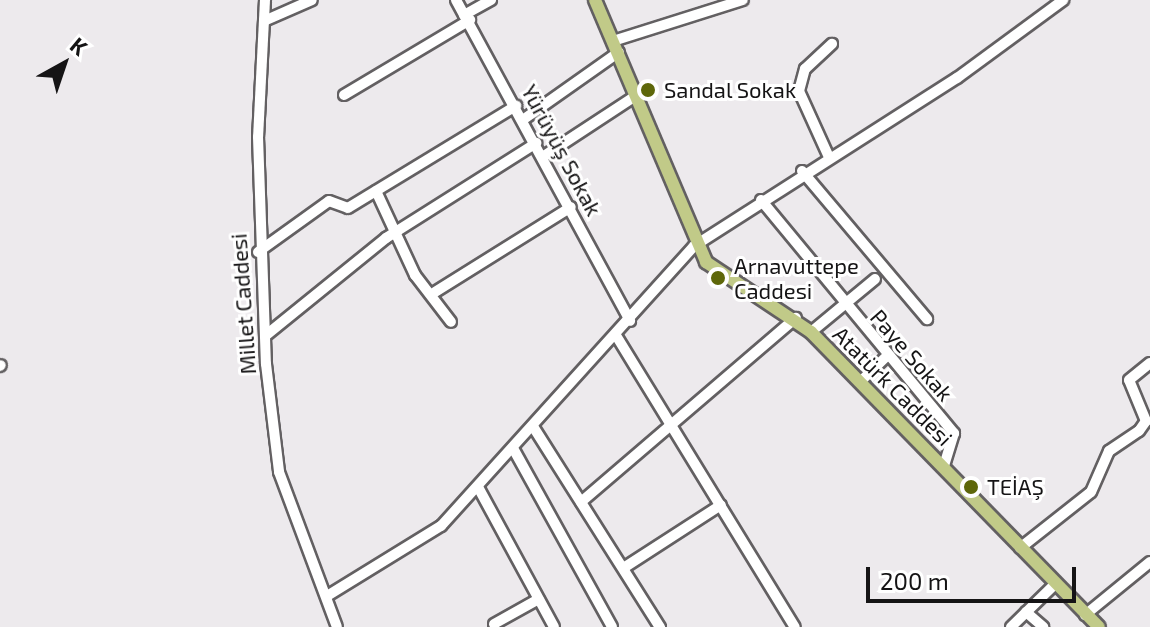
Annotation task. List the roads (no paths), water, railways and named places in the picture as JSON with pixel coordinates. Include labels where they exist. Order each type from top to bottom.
[{"type":"main road","name":"Atatürk Caddesi","points":[[595,0],[637,95],[694,246],[714,269],[796,318],[811,332],[944,466],[1054,585],[1099,627]]},
{"type":"street","name":"Millet Caddesi","points":[[265,0],[258,252],[279,472],[337,627]]},
{"type":"street","points":[[264,21],[312,0]]},
{"type":"street","name":"Yürüyüş Sokak","points":[[456,0],[524,119],[630,321]]},
{"type":"street","points":[[344,95],[491,0]]},
{"type":"street","points":[[524,119],[616,47],[743,0]]},
{"type":"street","points":[[327,596],[441,526],[617,337],[694,246],[802,171],[957,78],[1063,0]]},
{"type":"street","points":[[828,155],[799,91],[805,69],[832,44]]},
{"type":"street","points":[[544,156],[637,95]]},
{"type":"street","points":[[258,252],[329,201],[348,208],[516,106]]},
{"type":"street","points":[[265,336],[395,232],[536,143]]},
{"type":"street","points":[[802,171],[927,319]]},
{"type":"street","points":[[376,191],[415,275],[435,292],[451,322]]},
{"type":"street","name":"Paye Sokak","points":[[761,200],[844,307],[954,433],[944,466]]},
{"type":"street","points":[[435,292],[571,207]]},
{"type":"street","points":[[811,332],[875,279]]},
{"type":"street","points":[[581,502],[796,318]]},
{"type":"street","points":[[617,337],[795,627]]},
{"type":"street","points":[[861,381],[887,356]]},
{"type":"street","points":[[1020,548],[1091,492],[1109,451],[1146,421],[1129,380],[1150,363]]},
{"type":"street","points":[[534,428],[625,567],[660,627]]},
{"type":"street","points":[[514,450],[612,627]]},
{"type":"street","points":[[478,487],[554,627]]},
{"type":"street","points":[[625,567],[721,505]]},
{"type":"street","points":[[1085,615],[1150,562]]},
{"type":"street","points":[[1011,627],[1054,585]]},
{"type":"street","points":[[494,624],[539,599]]},
{"type":"street","points":[[1026,612],[1043,627]]},
{"type":"place","name":"Sandal Sokak","points":[[648,90]]},
{"type":"place","name":"Arnavuttepe Caddesi","points":[[718,278]]},
{"type":"place","name":"TEİAŞ","points":[[971,487]]}]
